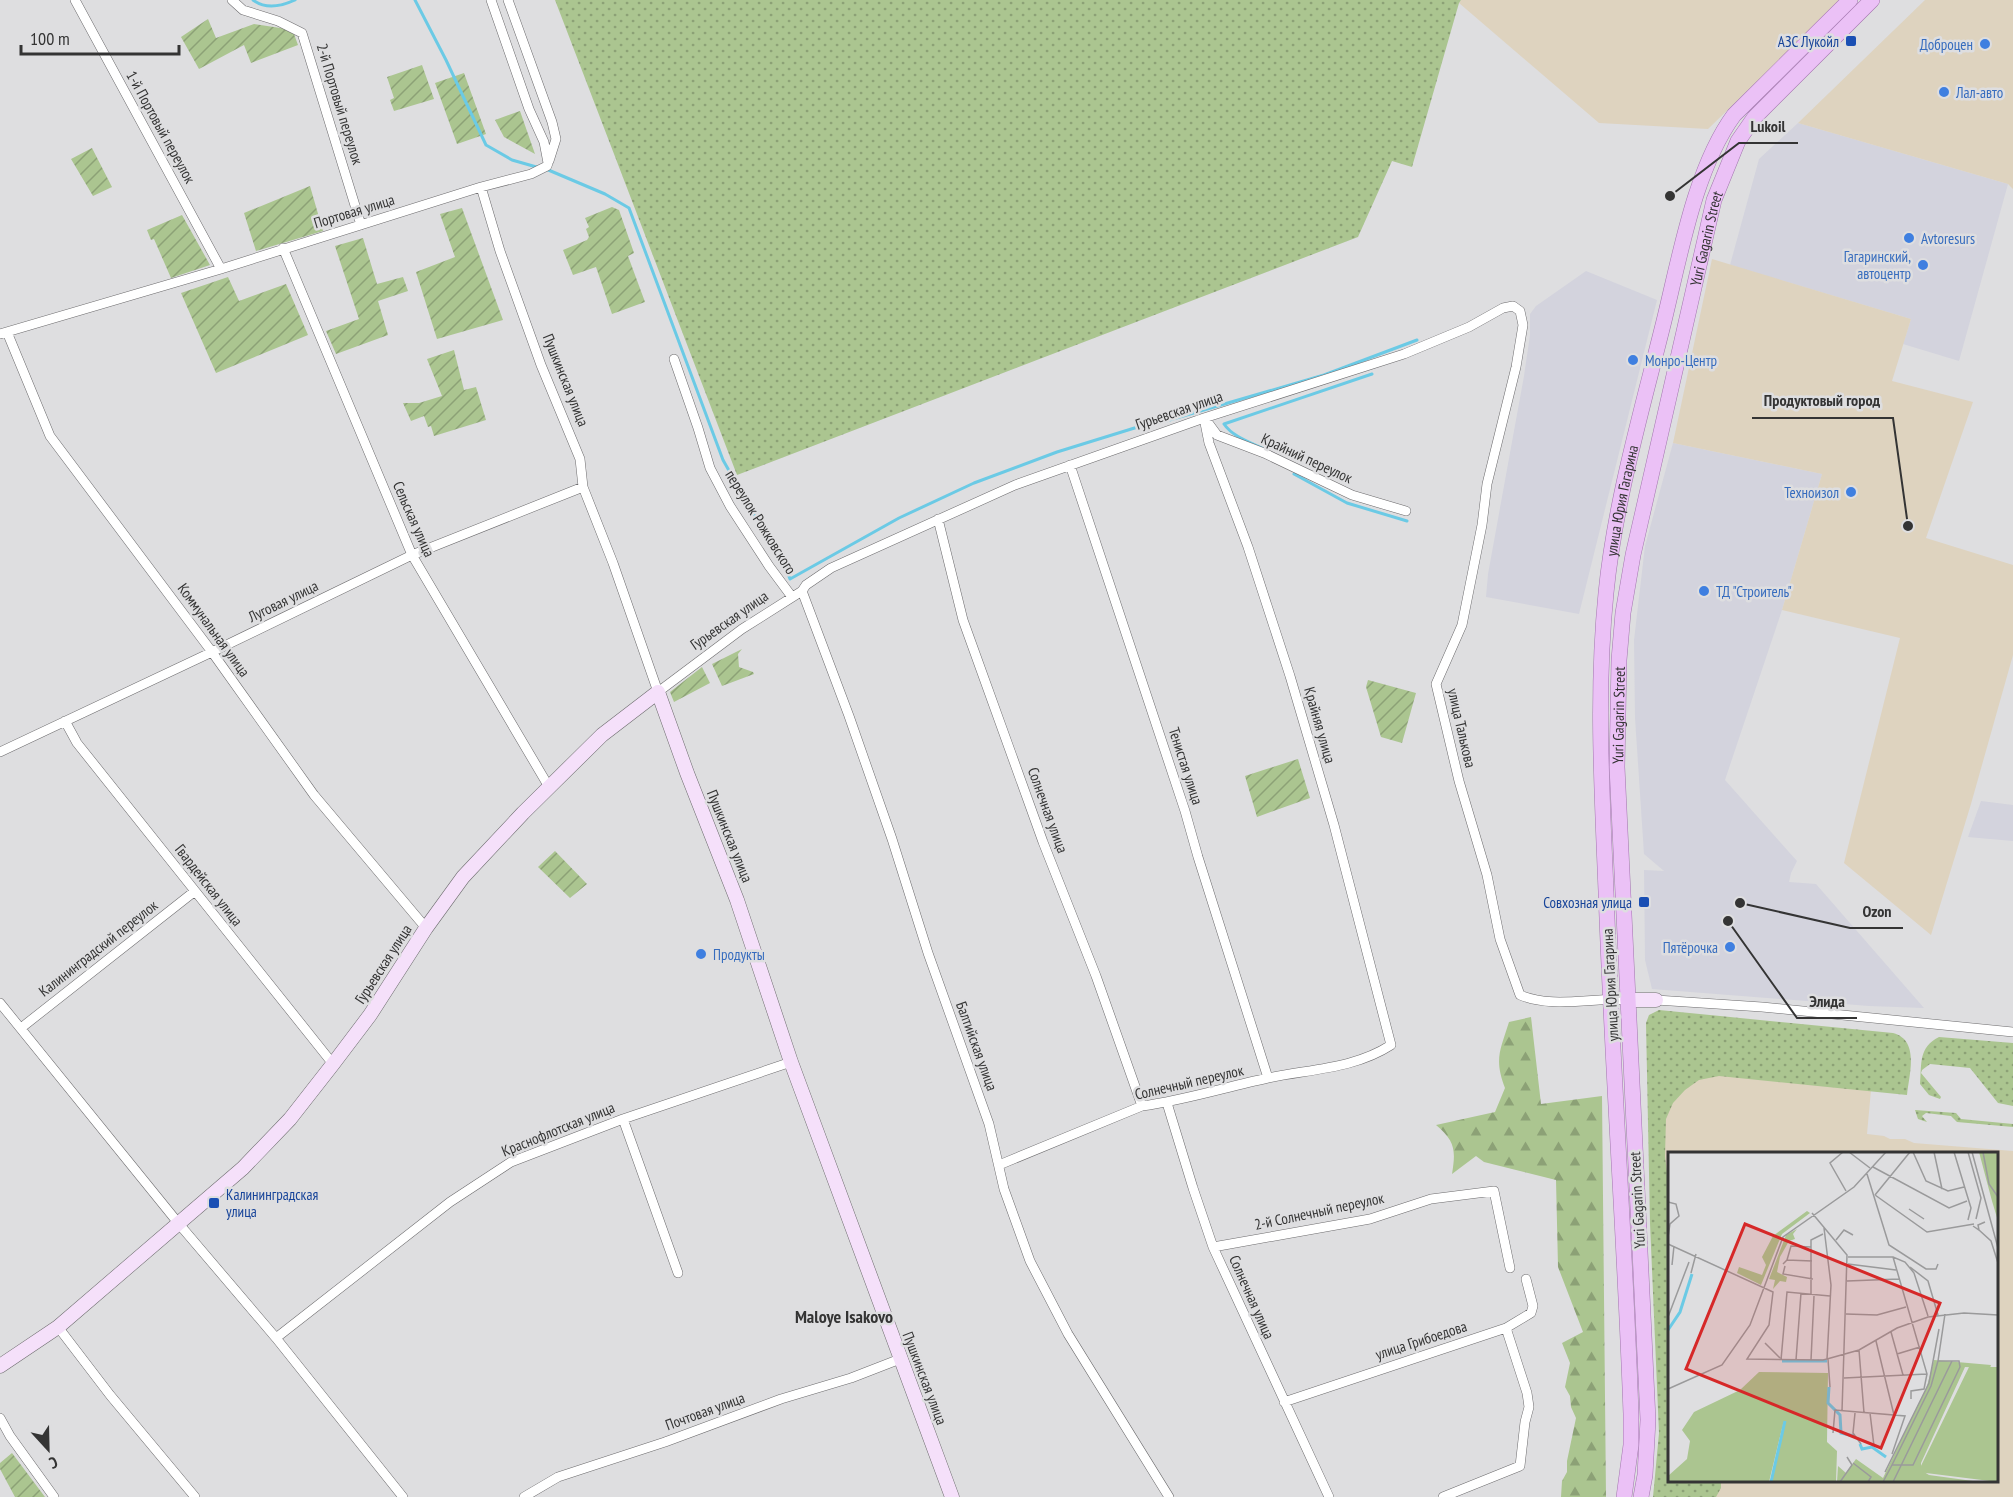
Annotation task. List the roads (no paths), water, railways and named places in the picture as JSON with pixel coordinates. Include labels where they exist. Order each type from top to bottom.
[{"type":"main road","name":"улица Юрия Гагарина","points":[[1624,1497],[1629,1466],[1631,1414],[1610,999],[1601,760],[1601,662],[1610,557],[1627,472],[1695,198],[1716,145],[1734,115],[1850,0]]},
{"type":"main road","name":"Yuri Gagarin Street","points":[[1641,1497],[1645,1475],[1648,1420],[1617,767],[1617,691],[1623,613],[1633,555],[1714,200],[1738,141],[1754,118],[1872,0]]},
{"type":"street","name":"1-й Портовый переулок","points":[[75,0],[221,269]]},
{"type":"street","name":"2-й Портовый переулок","points":[[232,0],[243,10],[278,21],[302,33],[362,225]]},
{"type":"street","points":[[491,0],[529,109],[544,142],[547,164]]},
{"type":"street","points":[[508,0],[552,122],[556,139],[547,164]]},
{"type":"street","name":"Портовая улица","points":[[3,333],[221,269],[481,187],[531,174],[547,164]]},
{"type":"street","name":"Пушкинская улица","points":[[481,187],[500,250],[541,364],[580,459],[583,487],[613,563],[687,773],[737,900],[791,1062],[952,1497]]},
{"type":"street","name":"Сельская улица","points":[[283,248],[412,555],[549,787]]},
{"type":"street","name":"улица Талькова","points":[[1503,308],[1513,306],[1520,311],[1524,325],[1487,484],[1482,525],[1462,625],[1436,684],[1459,781],[1487,875],[1500,939],[1520,995],[1533,1000],[1627,1000]]},
{"type":"street","name":"Гурьевская улица","points":[[0,1366],[58,1327],[243,1168],[290,1119],[333,1064],[370,1015],[426,928],[463,877],[602,735],[742,629],[792,597],[831,568],[1015,485],[1204,418],[1404,354],[1469,327],[1503,308]]},
{"type":"street","name":"Коммунальная улица","points":[[3,333],[50,436],[212,652],[314,795],[426,928]]},
{"type":"street","name":"переулок Рожковского","points":[[674,359],[710,468],[730,506],[792,597]]},
{"type":"street","name":"Крайний переулок","points":[[1204,418],[1217,435],[1264,453],[1352,495],[1406,511]]},
{"type":"street","name":"Крайняя улица","points":[[1204,418],[1209,443],[1248,547],[1294,687],[1337,835],[1391,1045]]},
{"type":"street","name":"Тенистая улица","points":[[1070,465],[1185,812],[1268,1078]]},
{"type":"street","name":"Луговая улица","points":[[0,752],[412,555],[583,487]]},
{"type":"street","name":"Солнечная улица","points":[[938,519],[963,620],[1142,1106]]},
{"type":"street","name":"Балтийская улица","points":[[804,588],[892,839],[928,953],[990,1124],[1004,1190],[1030,1261],[1068,1334],[1169,1497]]},
{"type":"street","name":"Гвардейская улица","points":[[65,721],[77,742],[333,1064]]},
{"type":"street","name":"Калининградский переулок","points":[[21,1028],[195,891]]},
{"type":"street","points":[[1627,1000],[1762,1007],[2013,1032]]},
{"type":"street","points":[[0,1003],[179,1224],[276,1338],[403,1497]]},
{"type":"street","name":"Солнечный переулок","points":[[999,1166],[1142,1106],[1167,1103],[1268,1078],[1332,1068],[1373,1056],[1391,1045]]},
{"type":"street","name":"Краснофлотская улица","points":[[276,1338],[450,1202],[511,1162],[623,1119],[791,1062]]},
{"type":"street","name":"Солнечная улица","points":[[1167,1103],[1213,1247],[1329,1497]]},
{"type":"street","points":[[623,1119],[678,1273]]},
{"type":"street","name":"2-й Солнечный переулок","points":[[1213,1247],[1370,1219],[1431,1199],[1494,1191],[1510,1268]]},
{"type":"street","name":"улица Грибоедова","points":[[1284,1402],[1506,1328],[1531,1313],[1533,1306],[1526,1278]]},
{"type":"street","points":[[58,1327],[110,1395],[195,1497]]},
{"type":"street","points":[[1443,1497],[1520,1466],[1529,1407],[1527,1393],[1506,1328]]},
{"type":"street","name":"Почтовая улица","points":[[524,1497],[558,1478],[665,1443],[781,1399],[851,1378],[900,1359]]},
{"type":"street","points":[[0,1418],[10,1436],[54,1497]]},
{"type":"waterway","points":[[253,0],[263,5],[274,6],[295,0]]},
{"type":"waterway","points":[[415,0],[486,145],[512,160],[540,168]]},
{"type":"waterway","points":[[546,169],[605,194],[629,208],[723,460],[781,557],[790,579],[899,518],[974,483],[1057,452],[1141,426],[1166,421],[1324,375],[1417,340]]},
{"type":"waterway","points":[[1262,448],[1236,435],[1224,424],[1372,374]]},
{"type":"waterway","points":[[1294,474],[1347,503],[1407,521]]},
{"type":"place","name":"АЗС Лукойл","points":[[1851,41]]},
{"type":"place","name":"Доброцен","points":[[1985,44]]},
{"type":"place","name":"Лал-авто","points":[[1944,92]]},
{"type":"place","name":"Lukoil","points":[[1670,196]]},
{"type":"place","name":"Avtoresurs","points":[[1909,238]]},
{"type":"place","name":"Гагаринский, автоцентр","points":[[1923,265]]},
{"type":"place","name":"Монро-Центр","points":[[1633,360]]},
{"type":"place","name":"Техноизол","points":[[1851,492]]},
{"type":"place","name":"Продуктовый город","points":[[1908,526]]},
{"type":"place","name":"ТД \"Строитель\"","points":[[1704,591]]},
{"type":"place","name":"Совхозная улица","points":[[1644,902]]},
{"type":"place","name":"Ozon","points":[[1740,903]]},
{"type":"place","name":"Элида","points":[[1728,921]]},
{"type":"place","name":"Пятёрочка","points":[[1730,947]]},
{"type":"place","name":"Продукты","points":[[701,954]]},
{"type":"place","name":"Калининградская улица","points":[[214,1203]]},
{"type":"district","name":"Maloye Isakovo","points":[[844,1316]]}]
